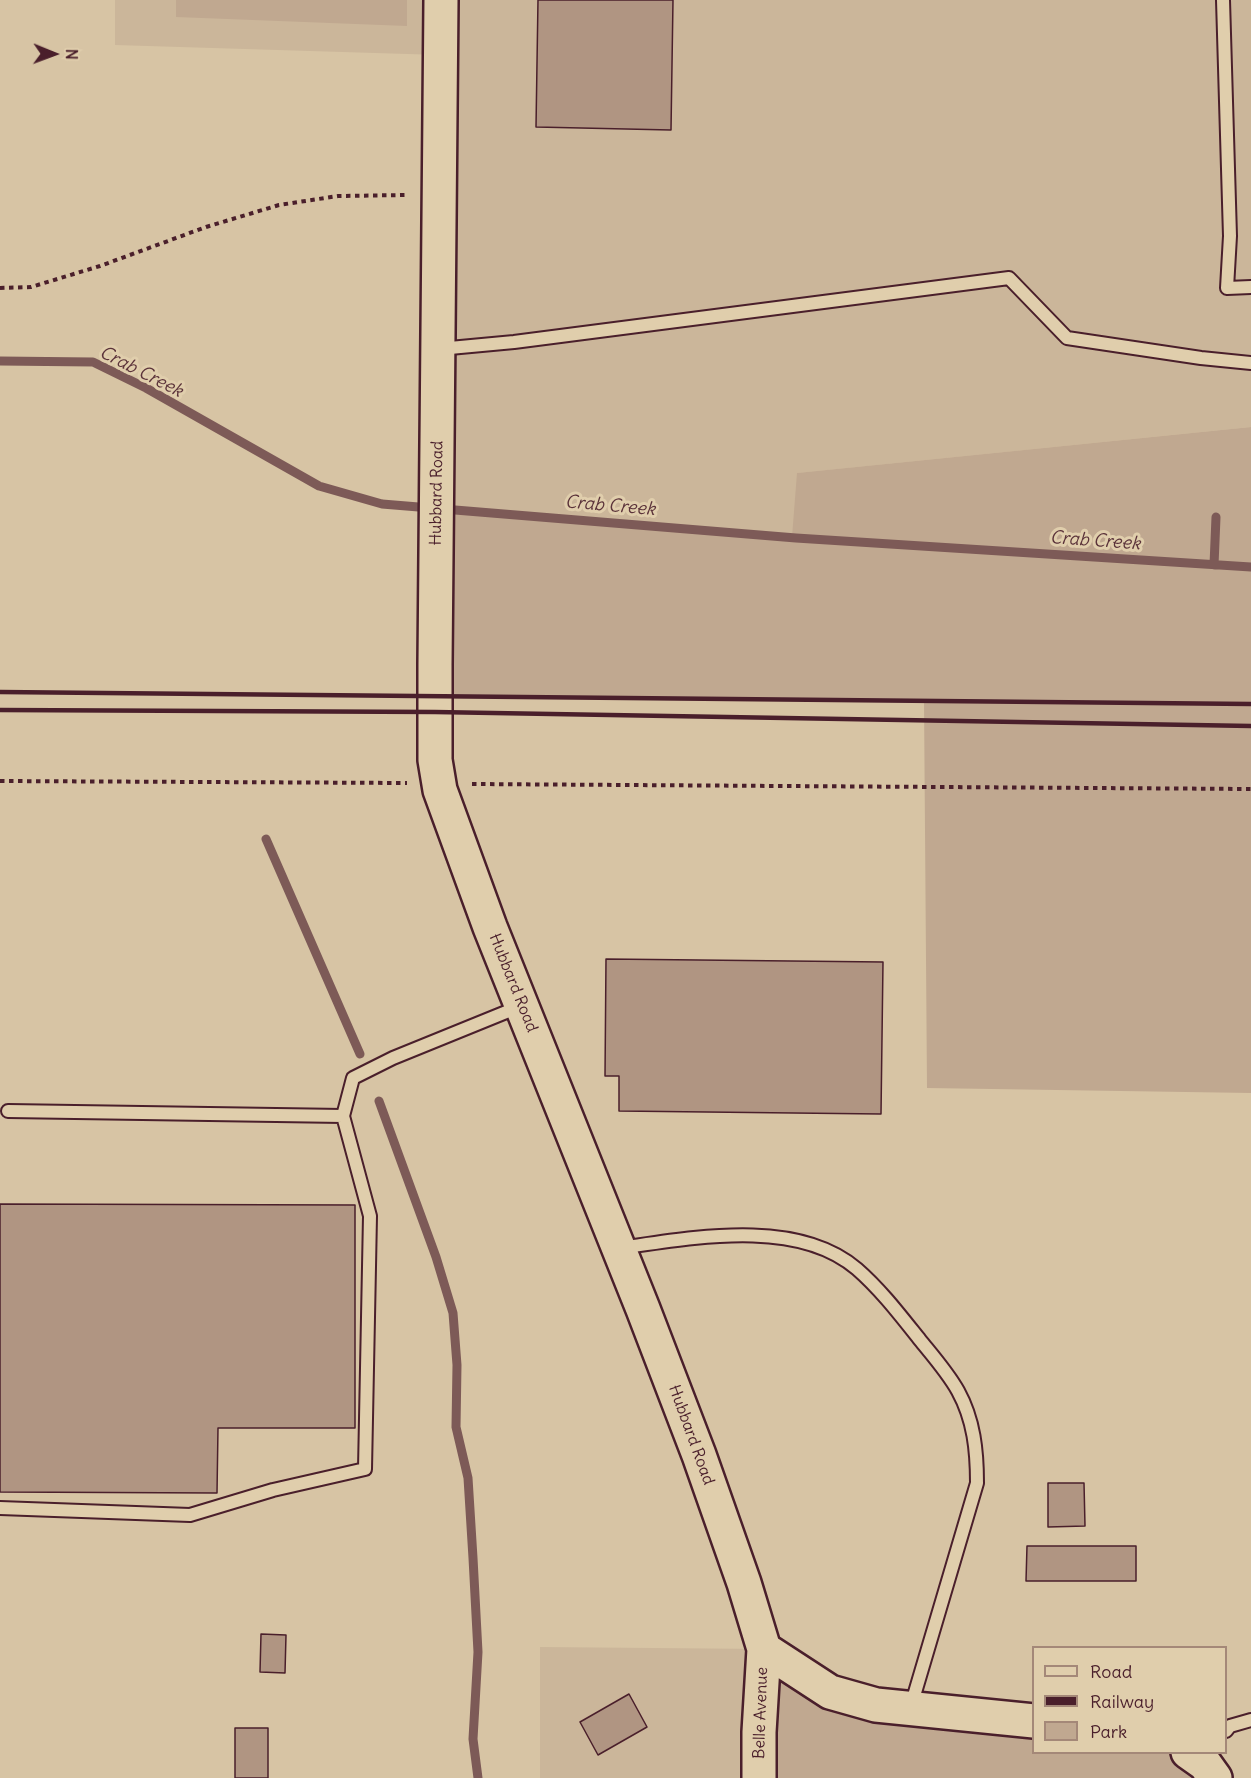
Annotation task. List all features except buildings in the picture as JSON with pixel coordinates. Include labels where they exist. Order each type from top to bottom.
[{"type":"street","name":"Hubbard Road","points":[[441,0],[435,760],[440,790],[490,927],[699,1455],[744,1583],[764,1649]]},
{"type":"street","points":[[764,1649],[830,1692],[876,1705],[1032,1721]]},
{"type":"street","name":"Belle Avenue","points":[[759,1778],[764,1649]]},
{"type":"lane","points":[[1223,0],[1230,236],[1227,288],[1251,287]]},
{"type":"lane","points":[[438,349],[514,342],[1009,278],[1067,338],[1251,363]]},
{"type":"lane","points":[[0,1508],[190,1515],[273,1490],[365,1469],[370,1216],[343,1116],[353,1078],[393,1058],[522,1006]]},
{"type":"lane","points":[[8,1111],[343,1116]]},
{"type":"lane","points":[[618,1248],[718,1236],[772,1237],[821,1247],[855,1268],[892,1305],[958,1390],[971,1421],[977,1453],[977,1483],[910,1709]]},
{"type":"lane","points":[[1227,1730],[1230,1726],[1251,1720]]},
{"type":"path","points":[[0,288],[31,287],[90,269],[206,227],[279,205],[338,196],[440,195]]},
{"type":"path","points":[[0,781],[1251,789]]},
{"type":"shaded area","points":[[115,0],[1251,0],[1251,427],[798,473],[796,538],[437,508],[440,55],[115,45]]},
{"type":"shaded area","points":[[540,1647],[764,1649],[1032,1751],[1032,1754],[1048,1754],[1215,1778],[540,1778]]},
{"type":"green space","points":[[176,0],[407,0],[407,26],[176,17]]},
{"type":"green space","points":[[1251,427],[1251,1093],[927,1088],[924,701],[435,696],[437,508],[792,537],[797,473]]},
{"type":"green space","points":[[764,1649],[830,1692],[1032,1721],[1032,1754],[1189,1754],[1215,1778],[759,1778]]},
{"type":"waterway","name":"Crab Creek","points":[[0,361],[93,362],[146,388],[319,486],[382,504],[796,538],[1251,567]]},
{"type":"waterway","points":[[1214,565],[1216,517]]},
{"type":"waterway","points":[[266,839],[360,1054]]},
{"type":"waterway","points":[[379,1101],[436,1257],[453,1313],[457,1365],[456,1427],[468,1478],[473,1558],[478,1652],[473,1739],[478,1778]]},
{"type":"railway","points":[[0,692],[1251,704]]},
{"type":"railway","points":[[0,710],[435,712],[1251,726]]}]
